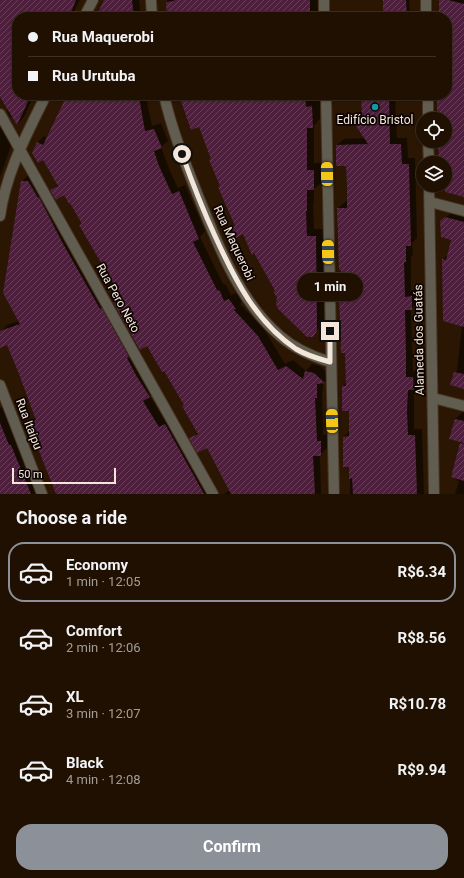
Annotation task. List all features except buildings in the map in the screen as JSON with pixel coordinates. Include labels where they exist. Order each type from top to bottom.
[{"type":"street","points":[[87,12],[93,0]]},
{"type":"street","points":[[151,0],[152,12]]},
{"type":"street","points":[[324,0],[324,12]]},
{"type":"street","points":[[426,0],[426,12]]},
{"type":"street","points":[[0,216],[6,189],[20,150],[44,100]]},
{"type":"street","name":"Rua Maquerobi","points":[[165,100],[172,126],[186,166],[209,222],[233,275],[250,304],[279,336],[298,350],[330,362]]},
{"type":"street","points":[[326,100],[330,362],[334,494]]},
{"type":"street","points":[[428,100],[428,112]]},
{"type":"street","name":"Rua Pero Neto","points":[[0,114],[213,494]]},
{"type":"street","name":"Alameda dos Guatás","points":[[429,192],[434,494]]},
{"type":"street","points":[[430,202],[464,211]]},
{"type":"street","name":"Rua Itaipu","points":[[0,385],[42,494]]},
{"type":"street","points":[[433,398],[464,406]]},
{"type":"place","name":"Edifício Bristol","points":[[375,107]]},
{"type":"route","points":[[182,154],[209,222],[233,275],[250,304],[279,336],[298,350],[330,362],[330,331]]}]
